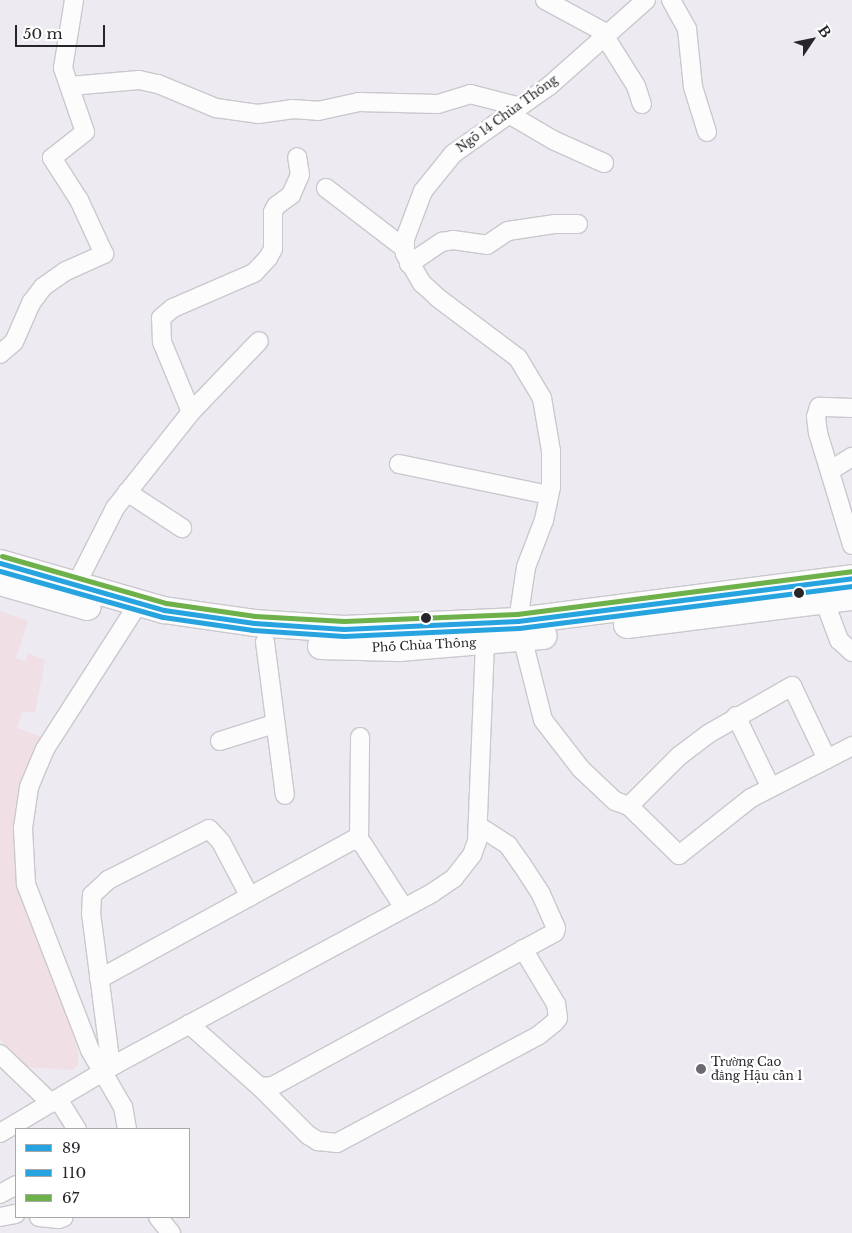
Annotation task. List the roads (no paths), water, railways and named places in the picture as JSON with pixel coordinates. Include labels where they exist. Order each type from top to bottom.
[{"type":"highway","name":"Phố Chùa Thông","points":[[0,563],[76,585],[133,611],[254,623],[400,648],[485,642],[519,630],[852,578]]},
{"type":"highway","name":"Phố Chùa Thông","points":[[0,582],[265,642],[519,630],[852,597]]},
{"type":"street","points":[[0,354],[14,342],[31,303],[43,287],[66,271],[104,254],[79,200],[52,158],[85,132],[63,68],[74,0]]},
{"type":"street","points":[[545,0],[605,34],[636,86],[642,104]]},
{"type":"street","name":"Ngõ 14 Chùa Thông","points":[[403,247],[423,191],[436,171],[478,133],[548,86],[646,0]]},
{"type":"street","points":[[671,0],[687,29],[692,88],[708,132]]},
{"type":"street","points":[[70,86],[139,80],[158,84],[216,108],[258,114],[292,109],[318,111],[359,102],[438,104],[470,94],[512,110],[553,140],[604,163]]},
{"type":"street","points":[[191,412],[162,342],[161,318],[173,308],[254,273],[268,258],[273,248],[274,208],[291,195],[300,175],[297,157]]},
{"type":"street","points":[[326,188],[403,247],[409,264],[438,298],[463,320],[504,345],[531,376],[548,422],[551,452],[549,495],[544,520],[526,567],[519,630],[543,720],[556,740],[615,801],[629,806],[682,854],[730,813],[770,786],[852,746]]},
{"type":"street","points":[[409,264],[442,242],[464,241],[488,245],[508,231],[556,224],[578,224]]},
{"type":"street","points":[[76,585],[110,516],[128,492],[191,412],[259,341]]},
{"type":"street","points":[[852,408],[819,408],[818,433],[852,545]]},
{"type":"street","points":[[830,470],[852,457]]},
{"type":"street","points":[[399,464],[549,495]]},
{"type":"street","points":[[128,492],[182,528]]},
{"type":"street","points":[[824,600],[839,640],[852,652]]},
{"type":"street","points":[[108,1069],[90,1050],[26,884],[23,828],[30,787],[45,749],[133,611]]},
{"type":"street","points":[[265,642],[274,724],[285,795]]},
{"type":"street","points":[[0,1133],[108,1069],[404,908],[454,878],[472,855],[479,826],[485,642]]},
{"type":"street","points":[[629,806],[679,756],[736,716],[792,686],[827,759]]},
{"type":"street","points":[[736,716],[770,786]]},
{"type":"street","points":[[220,741],[274,724]]},
{"type":"street","points":[[360,737],[359,840],[404,908]]},
{"type":"street","points":[[260,1087],[273,1086],[555,932],[556,928],[541,894],[508,845],[479,826]]},
{"type":"street","points":[[127,1128],[123,1107],[108,1069],[90,904],[92,895],[108,880],[209,829],[221,842],[250,897]]},
{"type":"street","points":[[99,979],[345,843],[359,840]]},
{"type":"street","points":[[189,1024],[260,1087],[308,1135],[318,1141],[338,1143],[514,1049],[554,1023],[558,1018],[556,1004],[523,949]]},
{"type":"street","points":[[0,1054],[55,1101],[76,1128]]},
{"type":"street","points":[[0,1194],[15,1186]]},
{"type":"street","points":[[0,1217],[15,1214]]},
{"type":"street","points":[[49,1218],[62,1218]]},
{"type":"street","points":[[159,1218],[171,1233]]},
{"type":"place","name":"Trường Cao đẳng Hậu cần 1","points":[[701,1069]]}]
